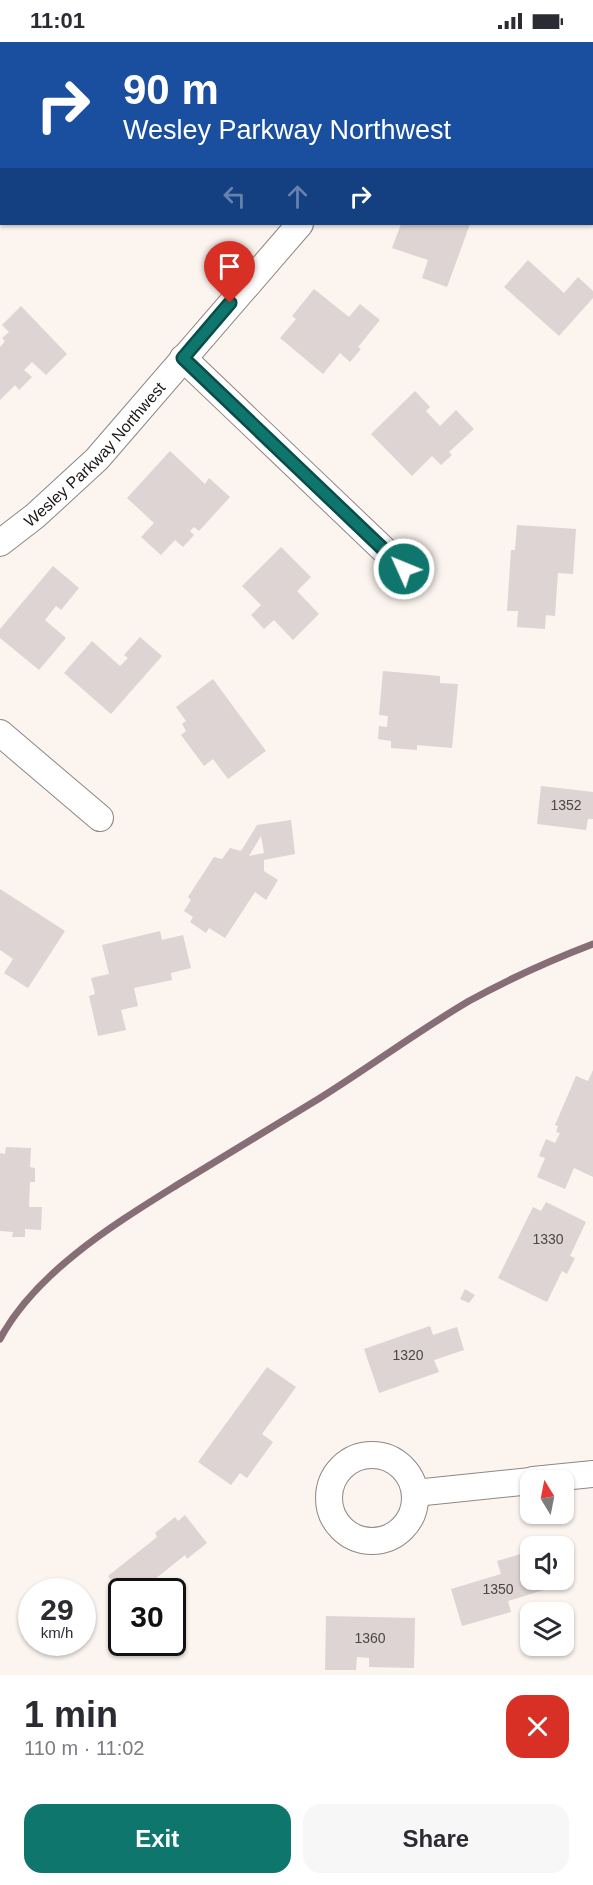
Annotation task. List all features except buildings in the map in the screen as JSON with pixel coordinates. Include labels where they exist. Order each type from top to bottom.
[{"type":"street","name":"Wesley Parkway Northwest","points":[[0,543],[35,516],[97,459],[299,225]]},
{"type":"street","points":[[183,358],[404,569]]},
{"type":"street","points":[[0,733],[100,818]]},
{"type":"street","points":[[574,1476],[593,1474]]},
{"type":"street","points":[[415,1493],[520,1482]]},
{"type":"waterway","points":[[0,1339],[15,1315],[55,1271],[127,1217],[320,1098],[469,1001],[530,970],[593,944]]},
{"type":"route","points":[[230,303],[183,358],[404,569]]}]
